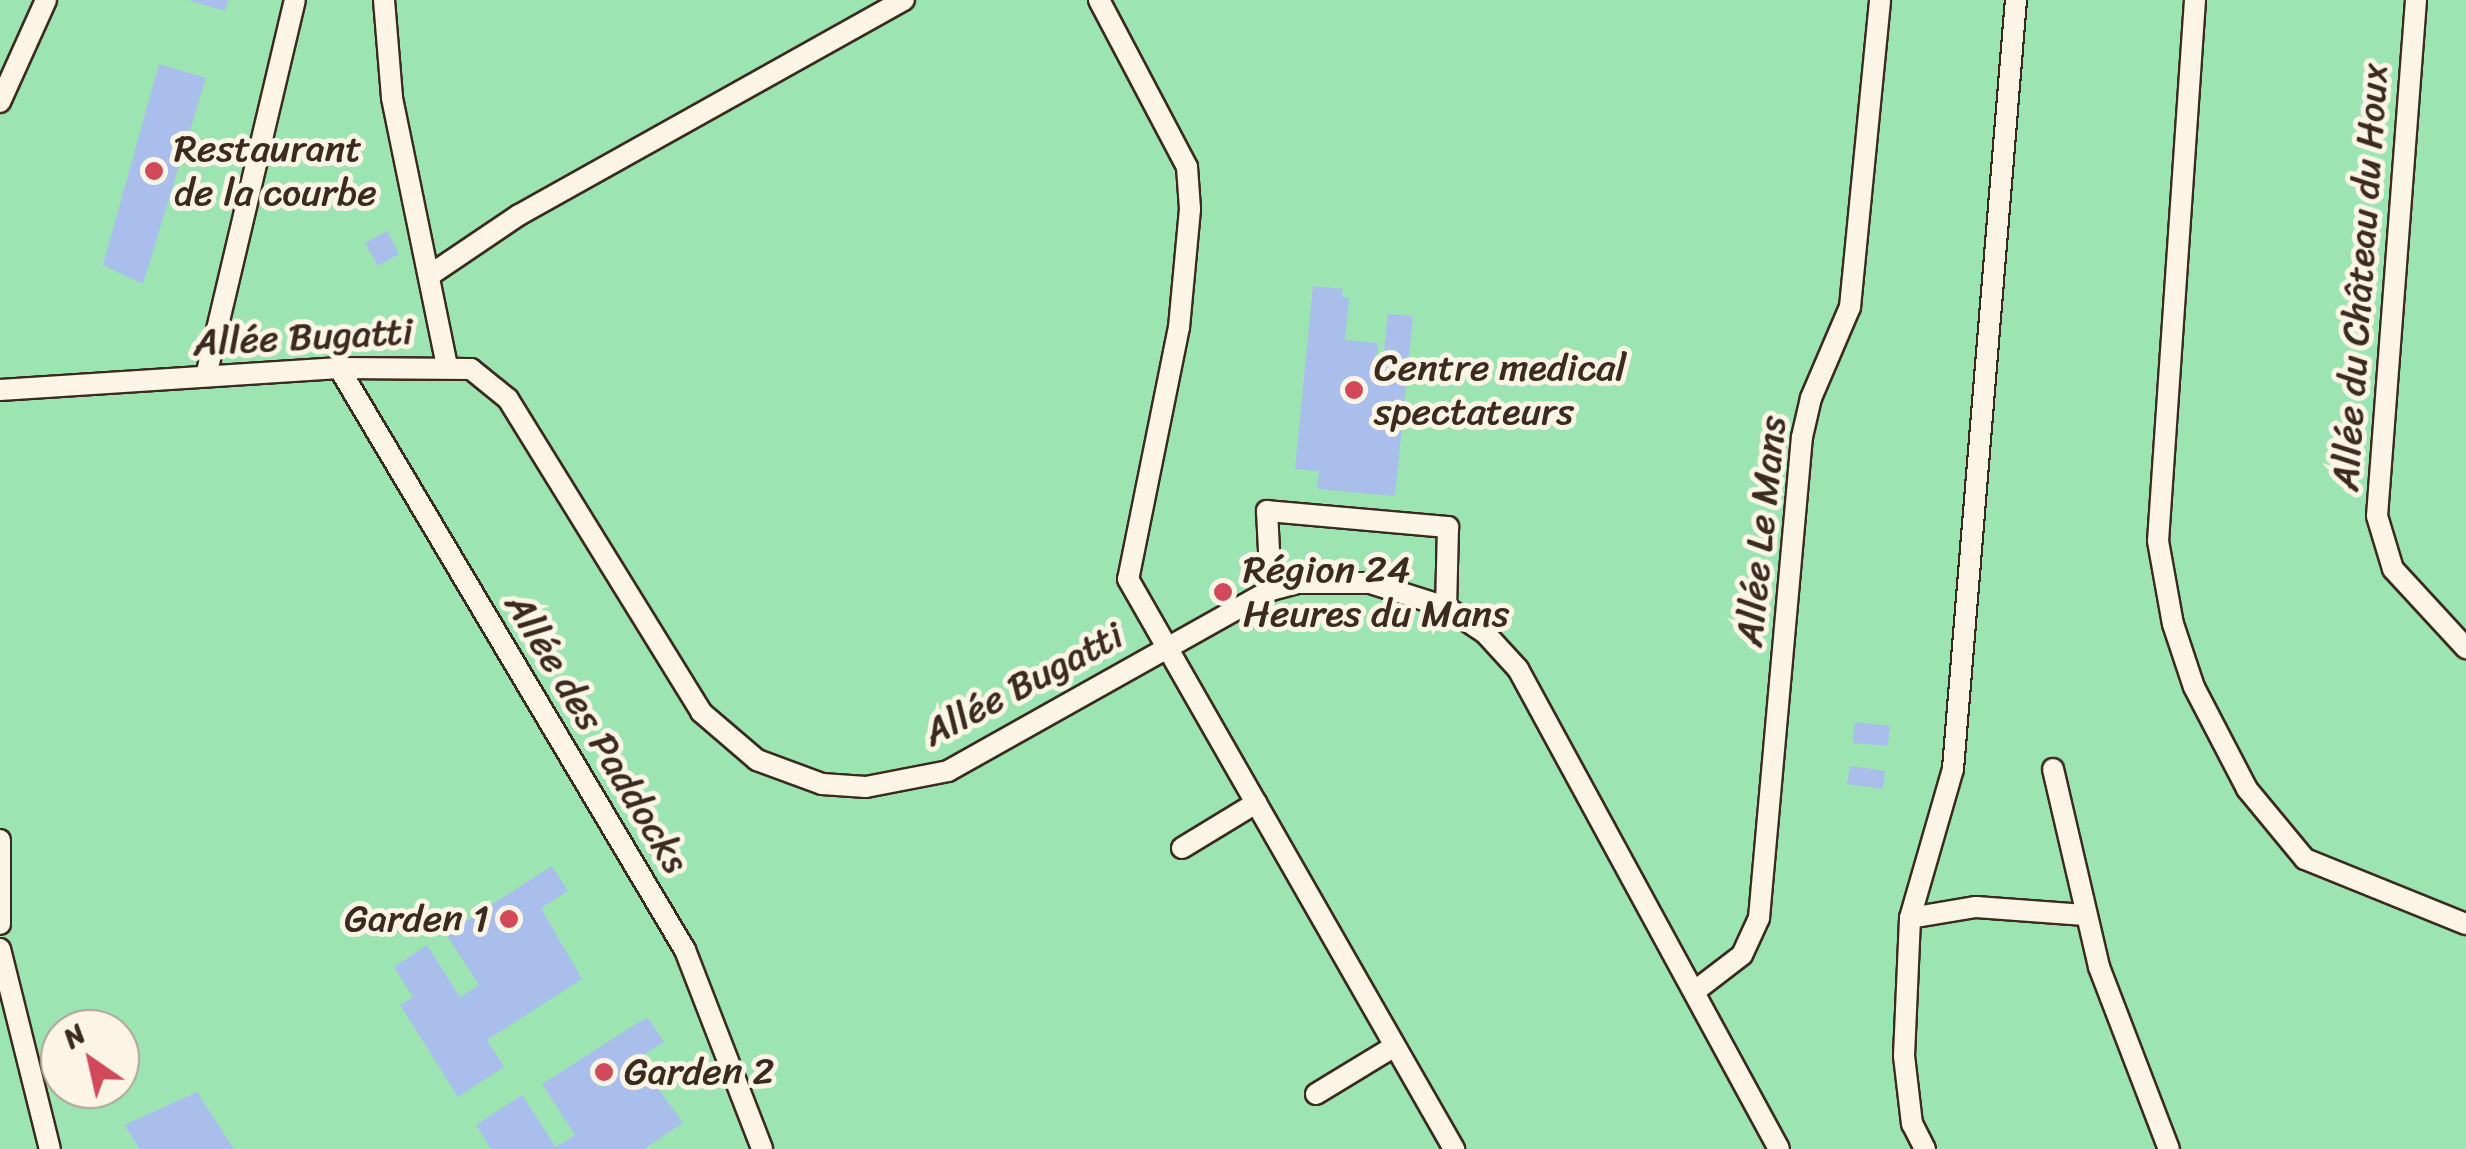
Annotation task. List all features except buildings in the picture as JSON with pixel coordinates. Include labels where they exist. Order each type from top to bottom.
[{"type":"lane","points":[[0,102],[46,0]]},
{"type":"lane","points":[[206,376],[295,0]]},
{"type":"lane","points":[[384,0],[392,98],[447,365]]},
{"type":"lane","points":[[430,276],[519,215],[904,0]]},
{"type":"lane","points":[[1099,0],[1187,167],[1189,249],[1179,327],[1128,580],[1454,1149]]},
{"type":"lane","name":"Allée Le Mans","points":[[1695,991],[1742,955],[1759,918],[1802,437],[1810,398],[1850,307],[1880,0]]},
{"type":"lane","points":[[1925,1149],[1912,1124],[1904,1056],[1910,918],[1953,769],[2016,0]]},
{"type":"lane","points":[[2195,0],[2158,541],[2174,624],[2194,687],[2247,789],[2305,859],[2466,924]]},
{"type":"lane","name":"Allée du Château du Houx","points":[[2416,0],[2377,516],[2393,568],[2466,648]]},
{"type":"lane","name":"Allée Bugatti","points":[[0,390],[339,368],[447,365],[471,369],[508,399],[702,712],[746,752],[784,772],[822,784],[866,787],[948,771],[1271,590],[1297,583],[1370,583],[1446,607],[1485,633],[1518,669],[1779,1149]]},
{"type":"lane","name":"Allée des Paddocks","points":[[339,368],[686,950],[762,1149]]},
{"type":"lane","points":[[1271,590],[1267,511],[1448,527],[1446,607]]},
{"type":"lane","points":[[2053,768],[2084,914],[2126,1051],[2170,1149]]},
{"type":"lane","points":[[1182,848],[1256,803]]},
{"type":"lane","points":[[0,840],[0,924]]},
{"type":"lane","points":[[1910,918],[1976,907],[2084,914]]},
{"type":"lane","points":[[0,949],[50,1149]]},
{"type":"lane","points":[[1316,1094],[1395,1046]]},
{"type":"green space","name":"Région 24 Heures du Mans","points":[[0,0],[2466,0],[2466,1149],[0,1149]]},
{"type":"place","name":"Restaurant de la courbe","points":[[154,171]]},
{"type":"place","name":"Centre medical spectateurs","points":[[1354,390]]},
{"type":"place","name":"Région 24 Heures du Mans","points":[[1223,592]]},
{"type":"place","name":"Garden 1","points":[[509,919]]},
{"type":"place","name":"Garden 2","points":[[604,1072]]}]
